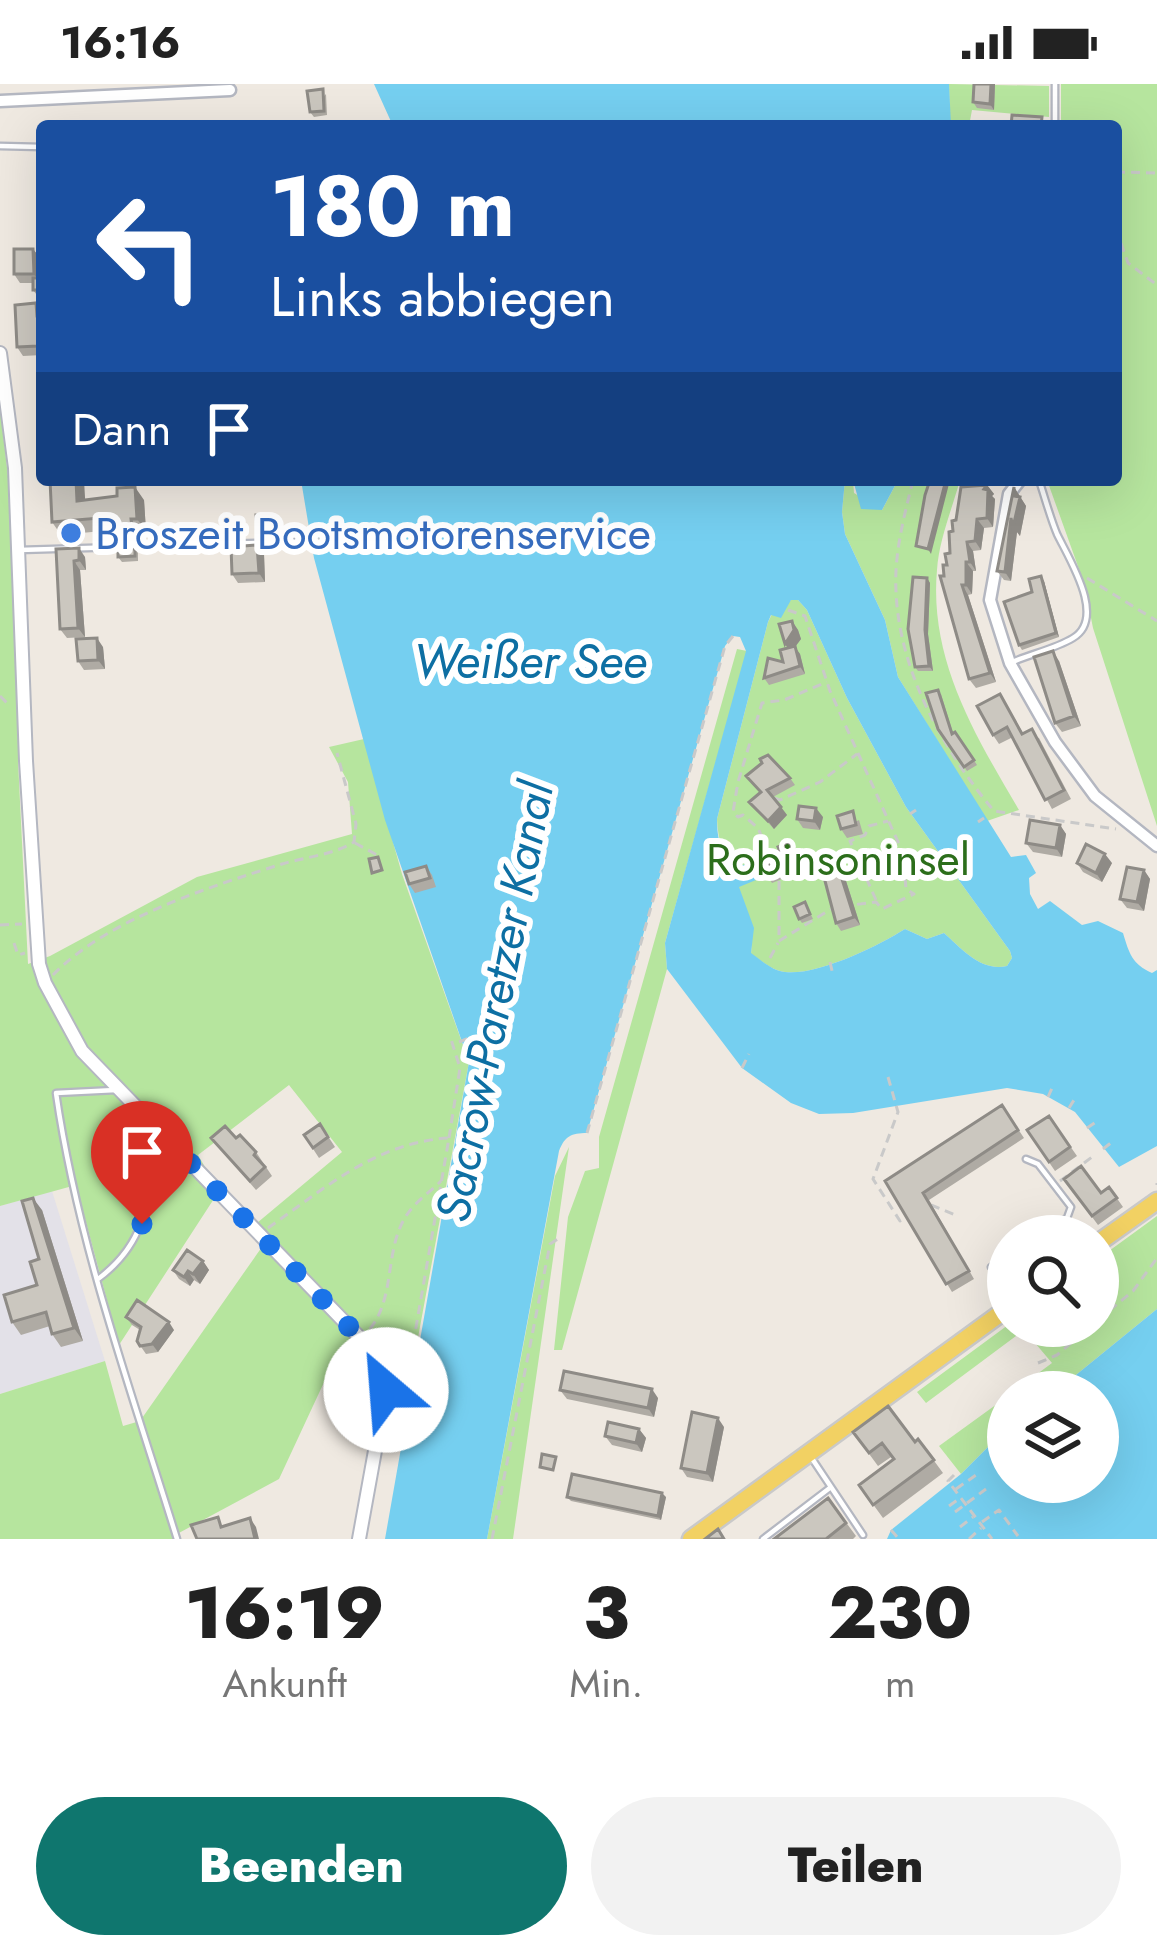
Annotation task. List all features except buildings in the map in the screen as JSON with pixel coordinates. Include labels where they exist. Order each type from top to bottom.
[{"type":"main road","points":[[1119,1228],[1157,1201]]},
{"type":"main road","points":[[691,1539],[987,1323]]},
{"type":"street","points":[[0,101],[230,90]]},
{"type":"street","points":[[0,353],[15,468],[39,964],[54,1005],[82,1051],[262,1233],[386,1371],[359,1539]]},
{"type":"street","points":[[1015,486],[1009,494],[990,600],[1010,663],[1055,742],[1095,796],[1157,846]]},
{"type":"lane","points":[[1055,84],[1055,120]]},
{"type":"lane","points":[[0,146],[36,147]]},
{"type":"lane","points":[[1010,663],[1074,638],[1084,626],[1086,607],[1077,572],[1041,486]]},
{"type":"lane","points":[[20,550],[293,542]]},
{"type":"lane","points":[[118,1090],[56,1094],[70,1177],[98,1280],[177,1539]]},
{"type":"lane","points":[[98,1280],[126,1259],[142,1224],[154,1126]]},
{"type":"lane","points":[[1026,1159],[1038,1164],[1071,1207],[1068,1215]]},
{"type":"lane","points":[[808,1452],[863,1535]]},
{"type":"lane","points":[[763,1539],[831,1487]]},
{"type":"path","points":[[1122,172],[1157,173]]},
{"type":"path","points":[[1122,246],[1128,263],[1157,284]]},
{"type":"path","points":[[912,486],[898,540],[896,594],[907,652],[938,734],[994,811],[1141,834]]},
{"type":"path","points":[[312,538],[343,538]]},
{"type":"path","points":[[1077,572],[1157,621]]},
{"type":"path","points":[[788,610],[805,616],[826,682],[903,853],[906,889],[914,893],[882,909],[850,841],[865,835],[869,826],[888,821]]},
{"type":"path","points":[[587,1133],[725,646],[733,636]]},
{"type":"path","points":[[751,806],[738,817],[733,812],[762,703],[784,700],[826,682]]},
{"type":"path","points":[[58,969],[75,952],[175,902],[278,866],[342,850],[354,842],[356,824],[337,753]]},
{"type":"path","points":[[765,796],[780,800],[820,782],[857,754]]},
{"type":"path","points":[[743,814],[758,828],[781,890],[779,941],[770,958]]},
{"type":"path","points":[[978,822],[984,818]]},
{"type":"path","points":[[354,842],[377,855]]},
{"type":"path","points":[[847,905],[876,902]]},
{"type":"path","points":[[779,941],[835,908]]},
{"type":"path","points":[[0,925],[36,923]]},
{"type":"path","points":[[14,943],[18,955],[38,950]]},
{"type":"path","points":[[830,962],[833,975]]},
{"type":"path","points":[[386,1390],[407,1379],[460,1068],[450,1036]]},
{"type":"path","points":[[459,1042],[471,1037]]},
{"type":"path","points":[[742,1067],[749,1054]]},
{"type":"path","points":[[887,1077],[898,1112],[873,1179],[900,1221],[915,1213]]},
{"type":"path","points":[[1048,1097],[1052,1088]]},
{"type":"path","points":[[1069,1108],[1074,1100]]},
{"type":"path","points":[[1087,1128],[1096,1123]]},
{"type":"path","points":[[262,1233],[358,1164],[416,1140],[449,1138]]},
{"type":"path","points":[[1103,1149],[1112,1142]]},
{"type":"path","points":[[1054,1185],[1092,1157]]},
{"type":"path","points":[[362,1340],[384,1312],[407,1214],[442,1181]]},
{"type":"path","points":[[930,1204],[958,1216]]},
{"type":"path","points":[[492,1539],[550,1244],[561,1237]]},
{"type":"path","points":[[1119,1303],[1157,1258]]},
{"type":"path","points":[[1037,1363],[1066,1347]]},
{"type":"path","points":[[954,1475],[948,1481],[992,1539]]},
{"type":"path","points":[[954,1490],[976,1475]]},
{"type":"path","points":[[955,1512],[986,1489]]},
{"type":"path","points":[[949,1506],[960,1498]]},
{"type":"path","points":[[969,1539],[999,1510],[1018,1536]]},
{"type":"path","points":[[960,1527],[974,1516]]},
{"type":"path","points":[[891,1530],[899,1539]]},
{"type":"shaded area","points":[[52,1191],[105,1361],[0,1394],[0,1206]]},
{"type":"green space","points":[[949,84],[1049,86],[1049,117],[972,110],[970,120],[950,120]]},
{"type":"green space","points":[[1061,84],[1157,84],[1157,826],[1093,628],[1084,583],[1049,486],[1122,486],[1122,120],[1061,120]]},
{"type":"green space","points":[[0,408],[19,570],[18,761],[28,964],[197,877],[352,834],[348,782],[329,747],[364,739],[402,874],[469,1062],[402,1424],[326,1378],[279,1479],[177,1534],[177,1539],[0,1539],[0,1394],[105,1361],[123,1426],[140,1421],[264,1244],[257,1223],[342,1152],[289,1085],[198,1155],[219,1191],[119,1345],[76,1185],[0,1206]]},
{"type":"green space","points":[[844,486],[853,486],[854,493],[882,510],[895,486],[958,486],[938,559],[940,635],[958,696],[1019,810],[987,821],[898,677],[885,620],[845,534]]},
{"type":"green space","name":"Robinsoninsel","points":[[791,600],[798,600],[807,610],[847,698],[906,807],[1010,951],[1007,966],[980,962],[944,933],[927,939],[905,929],[847,958],[798,972],[776,970],[751,954],[748,918],[723,853],[717,819],[768,622]]},
{"type":"green space","points":[[737,649],[747,651],[665,943],[667,969],[562,1350],[554,1350],[568,1217],[585,1171],[599,1168],[599,1137]]},
{"type":"green space","points":[[569,1147],[513,1539],[487,1539],[555,1176]]},
{"type":"green space","points":[[1157,1216],[1157,1309],[1119,1340],[1119,1244]]},
{"type":"green space","points":[[987,1340],[987,1347],[1001,1347],[926,1403],[917,1392]]},
{"type":"green space","points":[[1038,1347],[1110,1347],[1081,1371],[1041,1371],[1052,1363]]},
{"type":"green space","points":[[987,1411],[987,1448],[961,1474],[939,1446]]},
{"type":"water","points":[[374,84],[949,84],[951,120],[390,120]]},
{"type":"water","name":"Weißer See","points":[[302,486],[844,486],[845,534],[885,620],[898,677],[1011,857],[1026,855],[1036,873],[1029,878],[1038,909],[1050,901],[1082,925],[1098,921],[1123,933],[1136,962],[1152,973],[1157,970],[1157,1146],[1119,1167],[1075,1112],[1043,1094],[1007,1088],[853,1113],[819,1114],[791,1103],[742,1068],[667,969],[665,943],[746,651],[740,637],[733,636],[725,646],[587,1133],[569,1136],[559,1151],[487,1539],[385,1539],[469,1062],[385,820],[314,558]],"holes":[[[791,600],[798,600],[847,698],[906,807],[1010,951],[1007,966],[980,962],[944,933],[927,939],[905,929],[847,958],[798,972],[776,970],[751,953],[754,928],[739,887],[756,880],[752,864],[731,866],[720,844],[717,819],[771,615],[781,618]]]},
{"type":"water","points":[[855,486],[895,486],[882,510],[861,509]]},
{"type":"water","points":[[1157,1309],[1157,1539],[887,1539],[891,1530],[987,1448],[987,1503],[1119,1503],[1119,1371],[1081,1371],[1110,1347],[1119,1347],[1119,1340]]},
{"type":"place","name":"Broszeit Bootsmotorenservice","points":[[71,533]]},
{"type":"route","points":[[142,1224],[154,1126],[362,1340],[386,1371],[386,1390]]},
{"type":"water label","name":"Sacrow-Paretzer Kanal","points":[[494,1002]]}]
